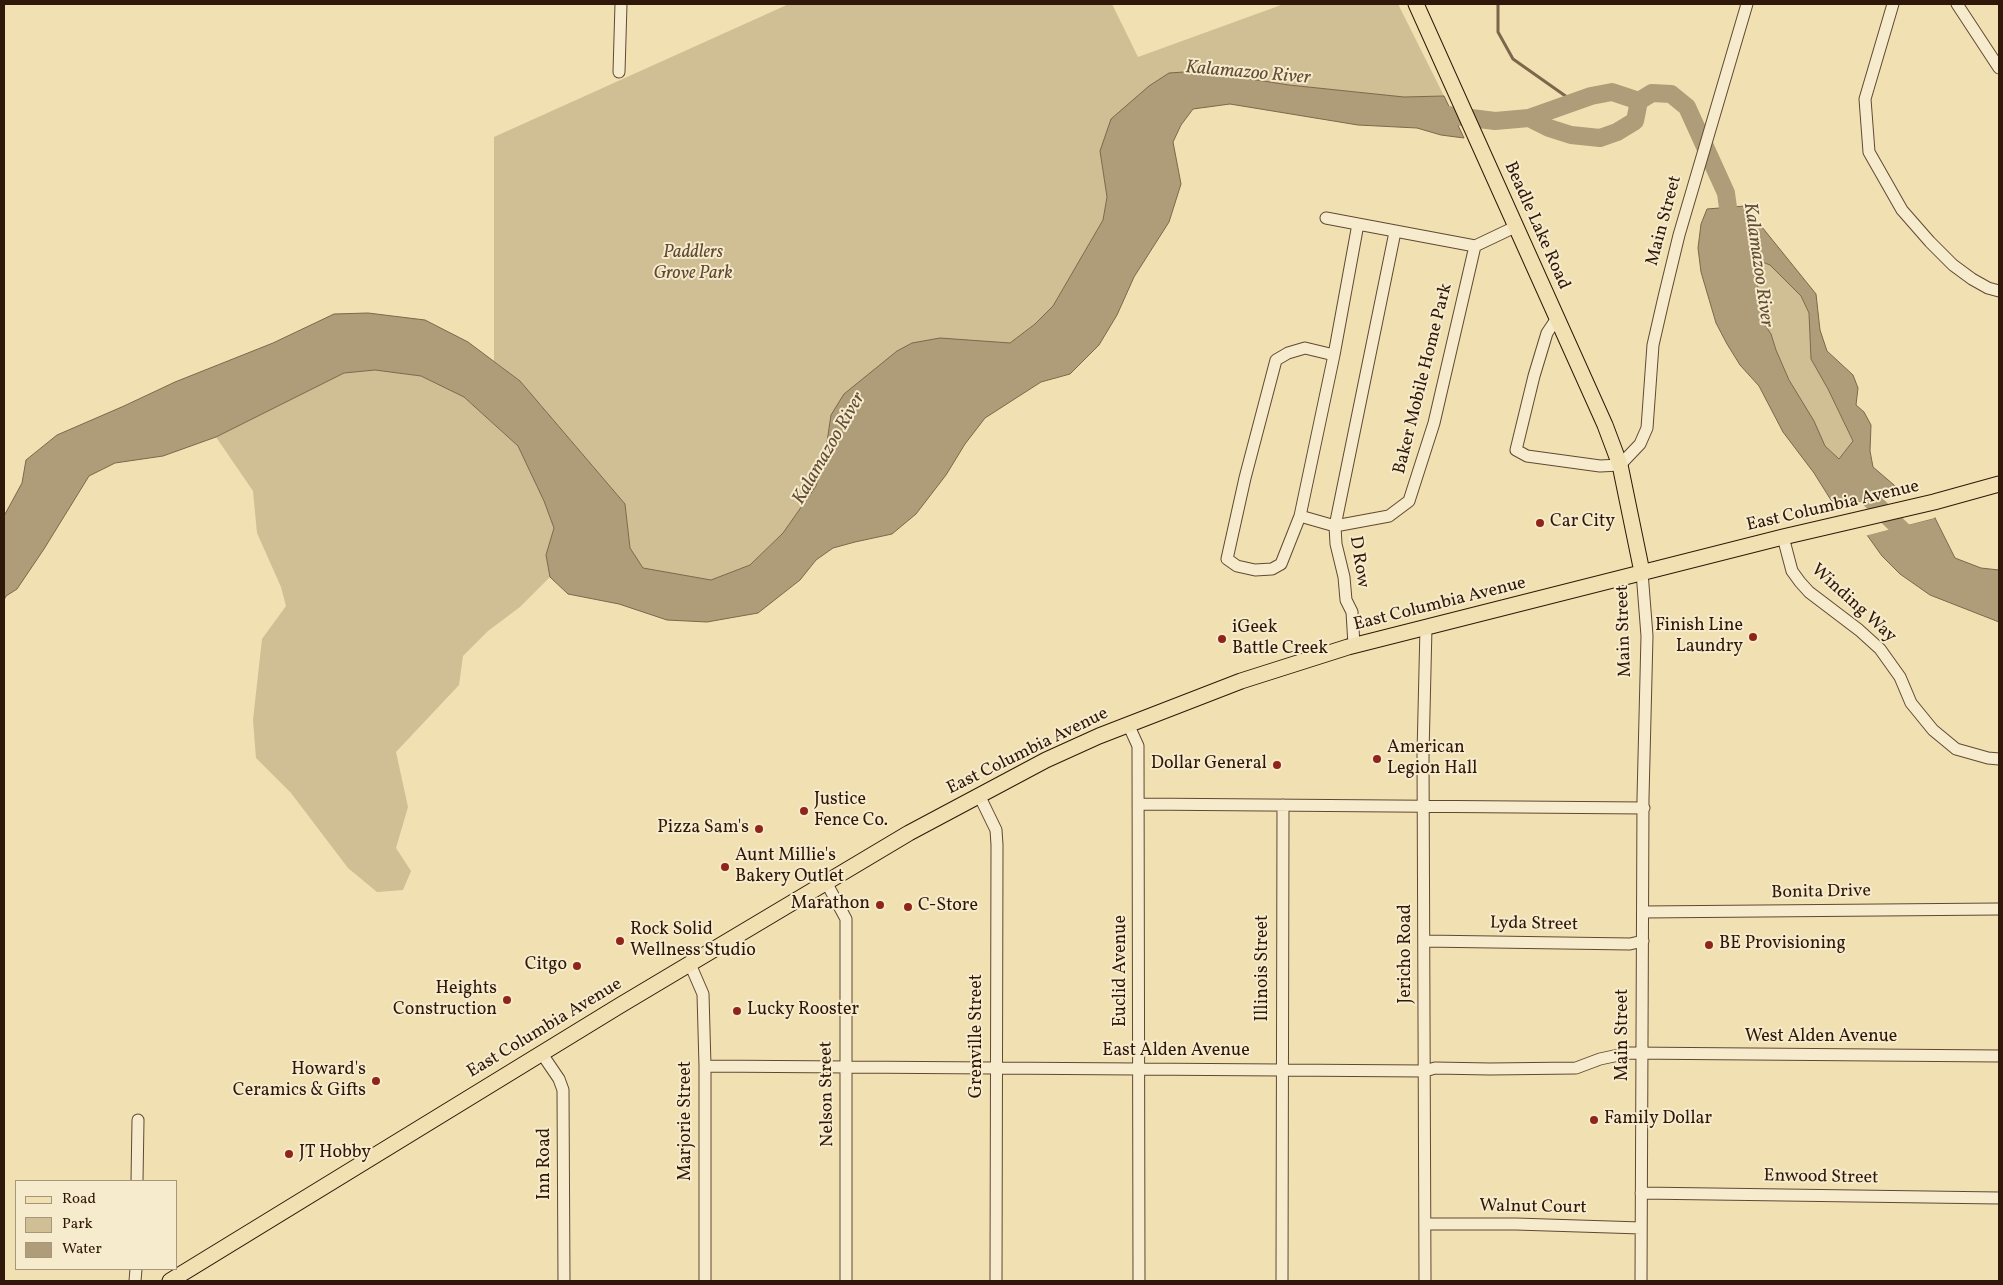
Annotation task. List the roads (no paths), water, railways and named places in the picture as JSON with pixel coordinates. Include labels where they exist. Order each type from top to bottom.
[{"type":"main road","name":"Beadle Lake Road","points":[[1416,4],[1557,318],[1620,465]]},
{"type":"main road","name":"Main Street","points":[[1620,465],[1642,572]]},
{"type":"main road","name":"East Columbia Avenue","points":[[170,1281],[690,964],[910,833],[1050,758],[1128,724],[1240,680],[1351,646],[1783,537],[1934,502],[1999,484]]},
{"type":"street","points":[[619,72],[621,4]]},
{"type":"street","name":"Main Street","points":[[1620,465],[1640,444],[1646,428],[1654,345],[1679,235],[1747,4]]},
{"type":"street","points":[[1894,4],[1865,99],[1869,152],[1902,210],[1930,242],[1953,265],[1972,279],[1988,288],[1999,291]]},
{"type":"street","points":[[1957,4],[1999,68]]},
{"type":"street","points":[[1326,218],[1475,246],[1515,227]]},
{"type":"street","points":[[1334,355],[1305,348],[1288,353],[1276,360],[1245,478],[1227,559],[1237,566],[1255,570],[1272,569],[1281,564],[1300,516],[1334,355],[1358,224]]},
{"type":"street","points":[[1334,526],[1395,232]]},
{"type":"street","name":"Baker Mobile Home Park","points":[[1300,516],[1334,526],[1390,516],[1409,501],[1434,423],[1475,246]]},
{"type":"street","points":[[1557,318],[1547,333],[1534,376],[1516,450],[1527,456],[1600,466],[1620,465]]},
{"type":"street","name":"D Row","points":[[1334,526],[1348,604],[1352,612],[1351,646]]},
{"type":"street","name":"Winding Way","points":[[1783,537],[1792,571],[1800,582],[1880,649],[1900,677],[1911,703],[1932,730],[1956,749],[1988,758],[1999,759]]},
{"type":"street","name":"Main Street","points":[[1641,1281],[1646,636],[1642,572]]},
{"type":"street","name":"Jericho Road","points":[[1424,1281],[1424,754],[1426,627]]},
{"type":"street","name":"Euclid Avenue","points":[[1128,724],[1138,746],[1139,1281]]},
{"type":"street","name":"Grenville Street","points":[[979,795],[996,830],[997,844],[996,1281]]},
{"type":"street","points":[[1139,804],[1644,808]]},
{"type":"street","name":"Illinois Street","points":[[1282,805],[1282,1281]]},
{"type":"street","name":"Nelson Street","points":[[826,882],[846,919],[846,1281]]},
{"type":"street","name":"Bonita Drive","points":[[1643,912],[1999,909]]},
{"type":"street","name":"Lyda Street","points":[[1424,941],[1630,944],[1643,941]]},
{"type":"street","name":"Marjorie Street","points":[[690,964],[703,994],[705,1281]]},
{"type":"street","name":"East Alden Avenue","points":[[705,1066],[1425,1071],[1436,1068],[1533,1068],[1553,1070],[1576,1068],[1600,1059],[1628,1053],[1644,1054]]},
{"type":"street","name":"Inn Road","points":[[542,1054],[559,1079],[563,1090],[564,1281]]},
{"type":"street","name":"West Alden Avenue","points":[[1644,1054],[1999,1056]]},
{"type":"street","points":[[137,1180],[138,1120]]},
{"type":"street","name":"Enwood Street","points":[[1642,1193],[1999,1198]]},
{"type":"street","name":"Walnut Court","points":[[1424,1224],[1516,1224],[1641,1228]]},
{"type":"water","points":[[1199,71],[1289,85],[1404,97],[1444,96],[1464,138],[1441,135],[1417,128],[1358,125],[1230,104],[1193,109],[1181,125],[1173,142],[1181,184],[1169,222],[1134,277],[1117,315],[1099,345],[1070,374],[1041,382],[985,418],[965,444],[946,475],[916,514],[892,534],[833,548],[816,560],[800,580],[758,613],[707,622],[667,620],[619,604],[568,594],[550,577],[546,555],[554,528],[544,501],[518,446],[464,397],[421,376],[375,370],[344,373],[216,437],[163,456],[115,463],[89,476],[17,589],[6,596],[4,600],[4,516],[22,483],[26,460],[57,435],[175,382],[273,343],[334,314],[368,313],[425,320],[468,342],[520,381],[625,504],[630,548],[643,568],[711,580],[750,565],[783,533],[816,486],[827,442],[831,415],[844,394],[897,351],[912,343],[940,338],[1010,343],[1035,324],[1053,306],[1103,220],[1107,197],[1100,151],[1111,119],[1149,86],[1169,73]]},
{"type":"water","points":[[1745,206],[1816,294],[1820,330],[1827,351],[1853,375],[1858,388],[1856,405],[1864,412],[1871,425],[1870,451],[1873,467],[1901,491],[1836,508],[1814,473],[1783,432],[1759,386],[1740,365],[1716,323],[1701,272],[1698,248],[1701,224],[1707,209]],"holes":[[[1757,260],[1770,265],[1801,296],[1809,313],[1811,359],[1853,441],[1839,459],[1825,446],[1814,421],[1789,380],[1771,334],[1763,322],[1762,306],[1758,295]]]},
{"type":"water","points":[[1935,518],[1955,558],[1981,568],[1999,570],[1999,622],[1930,595],[1900,574],[1882,556],[1867,535]]},
{"type":"waterway","points":[[1498,4],[1498,32],[1513,59],[1574,102]]},
{"type":"waterway","name":"Kalamazoo River","points":[[1529,118],[1591,96],[1612,92],[1639,101]]},
{"type":"waterway","name":"Kalamazoo River","points":[[1431,113],[1495,121],[1529,118],[1549,128],[1571,135],[1600,138],[1617,132],[1635,121],[1639,101],[1652,93],[1671,94],[1687,107],[1726,193],[1731,230]]},
{"type":"waterway","name":"Kalamazoo River","points":[[1853,482],[1915,543]]},
{"type":"place","name":"Car City","points":[[1540,523]]},
{"type":"place","name":"Finish Line Laundry","points":[[1753,637]]},
{"type":"place","name":"iGeek Battle Creek","points":[[1222,639]]},
{"type":"place","name":"American Legion Hall","points":[[1377,759]]},
{"type":"place","name":"Dollar General","points":[[1277,765]]},
{"type":"place","name":"Justice Fence Co.","points":[[804,811]]},
{"type":"place","name":"Pizza Sam's","points":[[759,829]]},
{"type":"place","name":"Aunt Millie's Bakery Outlet","points":[[725,867]]},
{"type":"place","name":"Marathon","points":[[880,905]]},
{"type":"place","name":"C-Store","points":[[908,907]]},
{"type":"place","name":"Rock Solid Wellness Studio","points":[[620,941]]},
{"type":"place","name":"BE Provisioning","points":[[1709,945]]},
{"type":"place","name":"Citgo","points":[[577,966]]},
{"type":"place","name":"Heights Construction","points":[[507,1000]]},
{"type":"place","name":"Lucky Rooster","points":[[737,1011]]},
{"type":"place","name":"Howard's Ceramics & Gifts","points":[[376,1081]]},
{"type":"place","name":"Family Dollar","points":[[1594,1120]]},
{"type":"place","name":"JT Hobby","points":[[289,1154]]},
{"type":"park label","name":"Paddlers Grove Park","points":[[693,264]]}]
